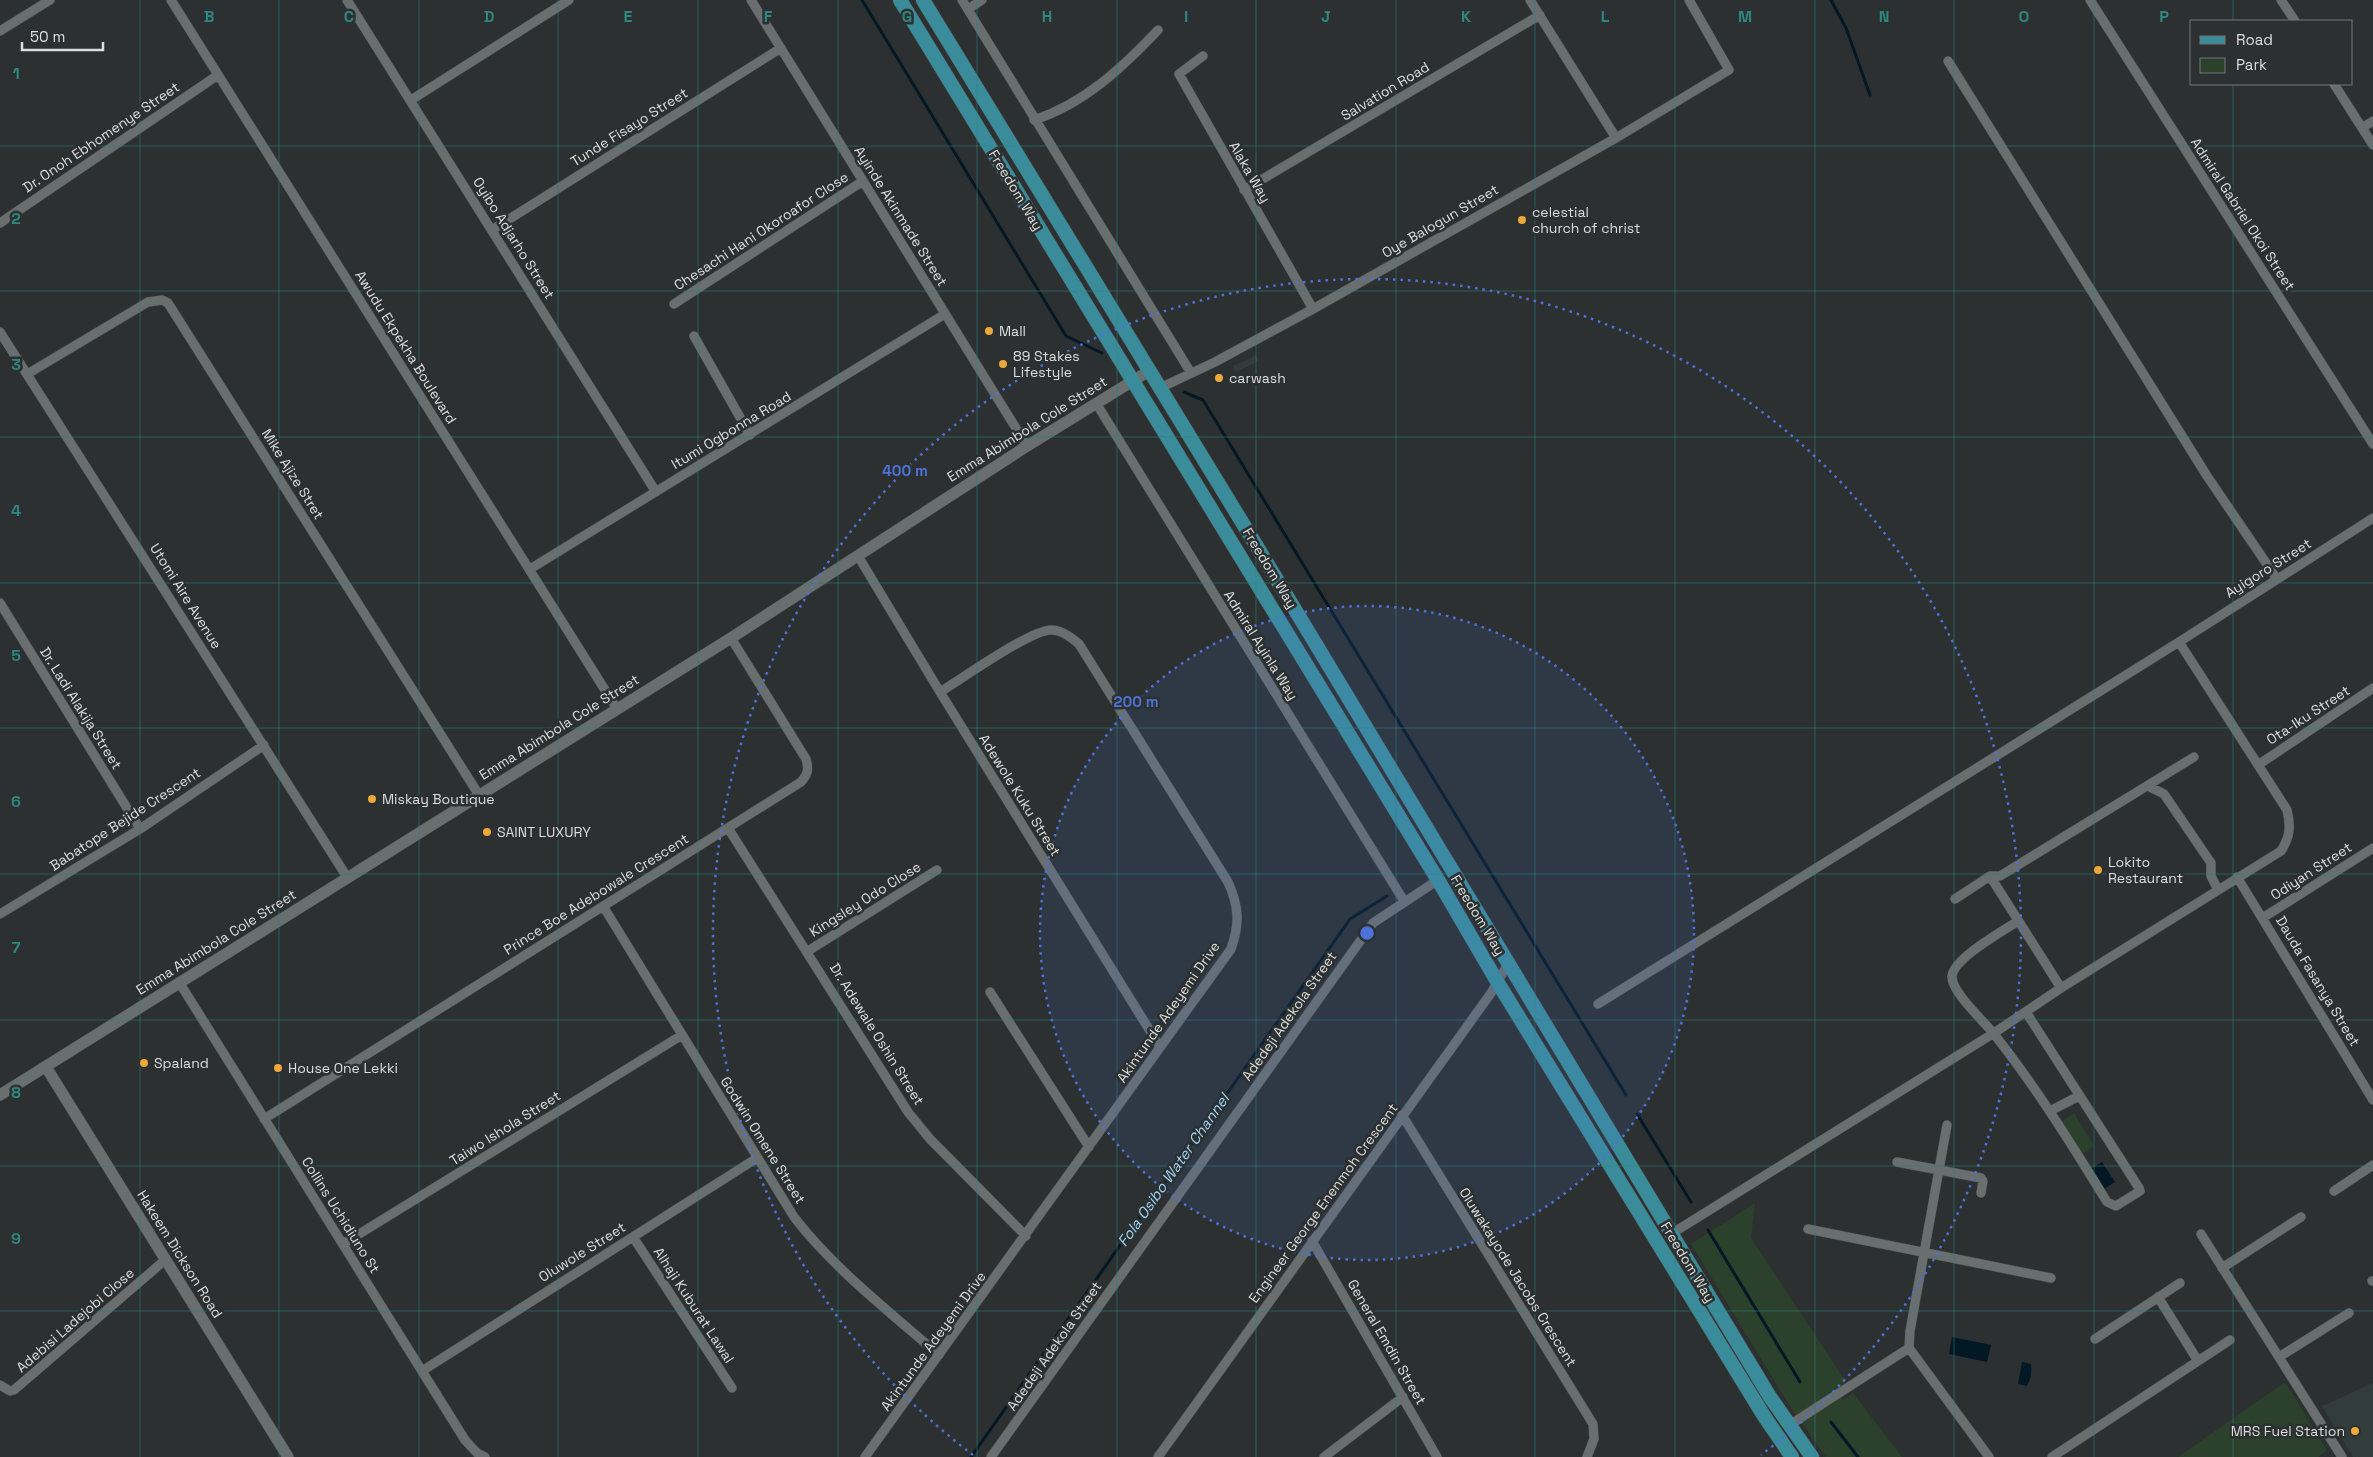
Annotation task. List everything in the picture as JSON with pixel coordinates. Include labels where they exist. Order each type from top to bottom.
[{"type":"main road","name":"Freedom Way","points":[[900,0],[1438,880],[1498,983],[1764,1416],[1792,1457]]},
{"type":"main road","name":"Freedom Way","points":[[923,0],[1788,1426],[1812,1457]]},
{"type":"street","points":[[0,31],[50,0]]},
{"type":"street","name":"Awudu Ekpekha Boulevard","points":[[172,0],[617,709]]},
{"type":"street","name":"Oyibo Adjarho Street","points":[[347,0],[656,492]]},
{"type":"street","points":[[410,100],[569,0]]},
{"type":"street","name":"Ayinde Akinmade Street","points":[[751,0],[1027,446]]},
{"type":"street","points":[[962,0],[1191,373]]},
{"type":"street","points":[[968,9],[982,0]]},
{"type":"street","points":[[1530,0],[1616,138]]},
{"type":"street","name":"Oye Balogun Street","points":[[1160,388],[1313,309],[1616,138],[1730,70],[1689,0]]},
{"type":"street","name":"Admiral Gabriel Okoi Street","points":[[2090,0],[2373,444]]},
{"type":"street","points":[[2281,0],[2293,20]]},
{"type":"street","name":"Salvation Road","points":[[1244,190],[1540,15]]},
{"type":"street","points":[[1034,120],[1069,105],[1096,88],[1141,48],[1158,30]]},
{"type":"street","name":"Tunde Fisayo Street","points":[[492,230],[781,48]]},
{"type":"street","name":"Alaka Way","points":[[1203,56],[1179,74],[1313,309]]},
{"type":"street","points":[[1948,61],[2207,476],[2277,579]]},
{"type":"street","name":"Dr. Onoh Ebhomenye Street","points":[[0,223],[218,74]]},
{"type":"street","points":[[2335,85],[2373,146]]},
{"type":"street","points":[[2362,128],[2373,121]]},
{"type":"street","name":"Chesachi Hani Okoroafor Close","points":[[674,304],[863,181]]},
{"type":"street","name":"Mike Ajize Stret","points":[[29,373],[148,302],[162,300],[168,303],[479,795]]},
{"type":"street","name":"Itumi Ogbonna Road","points":[[530,569],[945,314]]},
{"type":"street","name":"Utomi Aire Avenue","points":[[0,332],[29,373],[347,877]]},
{"type":"street","points":[[694,336],[750,435]]},
{"type":"street","points":[[1132,381],[1149,371]]},
{"type":"street","name":"Emma Abimbola Cole Street","points":[[0,1095],[731,638],[1027,446],[1132,381]]},
{"type":"street","name":"Admiral Ayinla Way","points":[[1096,403],[1404,901]]},
{"type":"street","name":"Ayigoro Street","points":[[1598,1004],[2179,642],[2373,518]]},
{"type":"street","name":"Adewole Kuku Street","points":[[858,556],[1160,1048]]},
{"type":"street","name":"Dr. Ladi Alakija Street","points":[[0,603],[140,829]]},
{"type":"street","name":"Akintunde Adeyemi Drive","points":[[865,1457],[1231,949],[1237,933],[1239,915],[1235,898],[1228,882],[1079,644],[1070,637],[1054,630],[1035,634],[940,692]]},
{"type":"street","name":"Prince Boe Adebowale Crescent","points":[[264,1120],[801,782],[807,776],[806,759],[731,638]]},
{"type":"street","points":[[1671,1234],[1994,1033],[2061,988],[2281,851],[2289,838],[2290,822],[2287,810],[2179,642]]},
{"type":"street","name":"Ota-Iku Street","points":[[2258,764],[2373,688]]},
{"type":"street","name":"Babatope Bejide Crescent","points":[[0,914],[140,829],[264,745]]},
{"type":"street","points":[[1955,898],[1990,876],[2000,876],[2194,757]]},
{"type":"street","points":[[2148,786],[2164,794],[2211,863],[2211,876],[2218,890]]},
{"type":"street","name":"Dr. Adewale Oshin Street","points":[[728,828],[808,951],[908,1112],[930,1139],[1026,1236]]},
{"type":"street","name":"Odiyan Street","points":[[2264,918],[2373,848]]},
{"type":"street","name":"Kingsley Odo Close","points":[[808,951],[937,870]]},
{"type":"street","points":[[1990,876],[2061,988]]},
{"type":"street","name":"Dauda Fasanya Street","points":[[2237,878],[2264,918],[2373,1100]]},
{"type":"street","name":"Adedeji Adekola Street","points":[[991,1457],[1373,923],[1438,880]]},
{"type":"street","name":"Godwin Omene Street","points":[[603,906],[794,1217],[813,1242],[940,1355]]},
{"type":"street","points":[[2018,921],[1966,957],[1955,969],[1952,976],[1954,988],[1994,1033],[2050,1111],[2107,1202],[2116,1206],[2140,1191],[2139,1188],[2026,1012]]},
{"type":"street","name":"Engineer George Enenmoh Crescent","points":[[1158,1457],[1498,983],[1508,964]]},
{"type":"street","name":"Collins Uchidiuno St","points":[[179,982],[465,1440],[477,1453],[485,1457]]},
{"type":"street","points":[[990,992],[1089,1147]]},
{"type":"street","name":"Taiwo Ishola Street","points":[[343,1244],[682,1035]]},
{"type":"street","name":"Hakeem Dickson Road","points":[[46,1067],[288,1457]]},
{"type":"street","points":[[2050,1111],[2079,1096]]},
{"type":"street","name":"Oluwakayode Jacobs Crescent","points":[[1402,1115],[1593,1424],[1594,1439],[1587,1457]]},
{"type":"street","points":[[1947,1125],[1910,1331],[1909,1348],[1989,1457]]},
{"type":"street","name":"Oluwole Street","points":[[422,1371],[757,1158]]},
{"type":"street","points":[[1897,1162],[1982,1179],[1981,1193]]},
{"type":"street","points":[[2334,1191],[2373,1165]]},
{"type":"street","points":[[2222,1268],[2302,1217]]},
{"type":"street","points":[[1808,1229],[2051,1278]]},
{"type":"street","points":[[2201,1234],[2342,1457]]},
{"type":"street","name":"Alhaji Kuburat Lawal","points":[[632,1237],[732,1388]]},
{"type":"street","name":"General Emdin Street","points":[[1312,1241],[1437,1457]]},
{"type":"street","name":"Adebisi Ladejobi Close","points":[[0,1384],[10,1391],[14,1390],[165,1260]]},
{"type":"street","points":[[2095,1339],[2180,1283]]},
{"type":"street","points":[[2158,1297],[2198,1361]]},
{"type":"street","points":[[2278,1357],[2349,1313]]},
{"type":"street","points":[[2052,1457],[2230,1340]]},
{"type":"street","points":[[1788,1426],[1909,1348]]},
{"type":"street","points":[[1324,1457],[1403,1397]]},
{"type":"shaded area","points":[[1256,355],[1259,361],[1236,372],[1233,366]]},
{"type":"shaded area","name":"MRS Fuel Station","points":[[2373,1383],[2373,1457],[2353,1457],[2322,1406]]},
{"type":"green space","points":[[2074,1113],[2094,1146],[2078,1156],[2058,1124]]},
{"type":"green space","points":[[1755,1203],[1751,1238],[1846,1382],[1836,1389],[1843,1400],[1853,1393],[1902,1457],[1826,1457],[1791,1408],[1691,1244]]},
{"type":"green space","points":[[2285,1382],[2327,1450],[2318,1457],[2178,1457]]},
{"type":"water","points":[[2102,1162],[2115,1182],[2104,1189],[2091,1169]]},
{"type":"water","points":[[1952,1337],[1991,1345],[1987,1362],[1949,1354]]},
{"type":"water","points":[[2022,1362],[2031,1364],[2031,1376],[2027,1386],[2018,1384]]},
{"type":"waterway","points":[[862,0],[1066,336],[1102,353]]},
{"type":"waterway","points":[[1831,0],[1846,28],[1870,95]]},
{"type":"waterway","points":[[1184,392],[1203,400],[1626,1095]]},
{"type":"waterway","name":"Fola Osibo Water Channel","points":[[971,1457],[1350,919],[1387,896]]},
{"type":"waterway","points":[[1637,1114],[1691,1202]]},
{"type":"waterway","points":[[1708,1230],[1800,1382]]},
{"type":"waterway","points":[[1831,1422],[1858,1457]]},
{"type":"place","name":"celestial church of christ","points":[[1522,220]]},
{"type":"place","name":"Mall","points":[[989,331]]},
{"type":"place","name":"89 Stakes Lifestyle","points":[[1003,364]]},
{"type":"place","name":"carwash","points":[[1219,378]]},
{"type":"place","name":"Miskay Boutique","points":[[372,799]]},
{"type":"place","name":"SAINT LUXURY","points":[[487,832]]},
{"type":"place","name":"Lokito Restaurant","points":[[2098,870]]},
{"type":"place","name":"Spaland","points":[[144,1063]]},
{"type":"place","name":"House One Lekki","points":[[278,1068]]},
{"type":"place","name":"MRS Fuel Station","points":[[2355,1431]]}]
